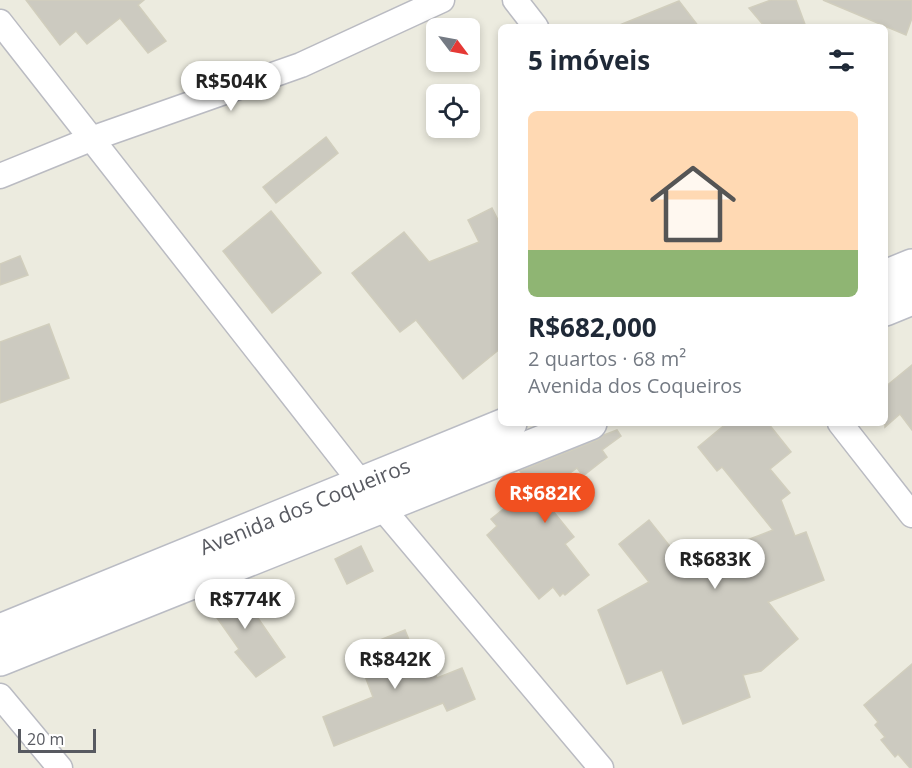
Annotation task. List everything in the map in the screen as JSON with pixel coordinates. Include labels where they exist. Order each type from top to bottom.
[{"type":"main road","points":[[888,276],[912,266]]},
{"type":"main road","points":[[888,308],[912,298]]},
{"type":"main road","name":"Avenida dos Coqueiros","points":[[0,659],[371,496],[504,426]]},
{"type":"main road","name":"Avenida dos Coqueiros","points":[[0,631],[371,496],[581,426]]},
{"type":"street","points":[[0,176],[91,139],[301,65],[442,0]]},
{"type":"street","points":[[515,0],[534,24]]},
{"type":"street","points":[[0,22],[371,496],[601,768]]},
{"type":"street","points":[[842,426],[912,515]]},
{"type":"street","points":[[0,696],[60,768]]},
{"type":"building","points":[[26,0],[144,0],[138,5],[166,41],[148,53],[120,18],[87,44],[76,31],[60,45]]},
{"type":"building","points":[[771,0],[796,0],[805,24],[762,24],[749,8]]},
{"type":"building","points":[[823,0],[912,0],[912,18],[906,35],[888,27],[888,24],[880,24]]},
{"type":"building","points":[[679,1],[697,24],[622,24]]},
{"type":"building","points":[[326,137],[338,153],[276,203],[263,187]]},
{"type":"building","points":[[492,208],[498,220],[498,350],[463,379],[416,320],[400,332],[352,273],[404,232],[429,262],[479,242],[468,220]]},
{"type":"building","points":[[271,211],[321,273],[272,313],[223,251]]},
{"type":"building","points":[[20,256],[28,275],[0,285],[0,264]]},
{"type":"building","points":[[49,324],[69,378],[0,403],[0,342]]},
{"type":"building","points":[[912,365],[912,430],[900,414],[888,424],[888,385]]},
{"type":"building","points":[[723,426],[770,426],[791,452],[770,469],[790,493],[781,500],[795,536],[806,532],[824,580],[768,602],[798,639],[761,671],[743,675],[750,697],[683,724],[662,670],[627,684],[598,610],[649,582],[619,544],[649,520],[684,564],[773,530],[722,467],[717,471],[698,447]]},
{"type":"building","points":[[617,430],[621,436],[602,450],[607,457],[583,476],[577,468],[540,495],[574,537],[565,544],[589,575],[565,595],[563,593],[560,596],[553,587],[539,599],[487,535],[497,526],[491,519],[532,486],[520,471]]},
{"type":"building","points":[[361,546],[373,571],[347,584],[335,559]]},
{"type":"building","points":[[235,585],[285,657],[256,677],[235,652],[239,649],[203,598]]},
{"type":"building","points":[[405,630],[424,677],[435,673],[437,678],[462,668],[475,699],[447,711],[443,703],[334,746],[323,717],[373,697],[355,650]]},
{"type":"building","points":[[912,664],[912,768],[910,768],[898,754],[895,757],[881,740],[885,737],[875,725],[878,722],[864,705]]}]
